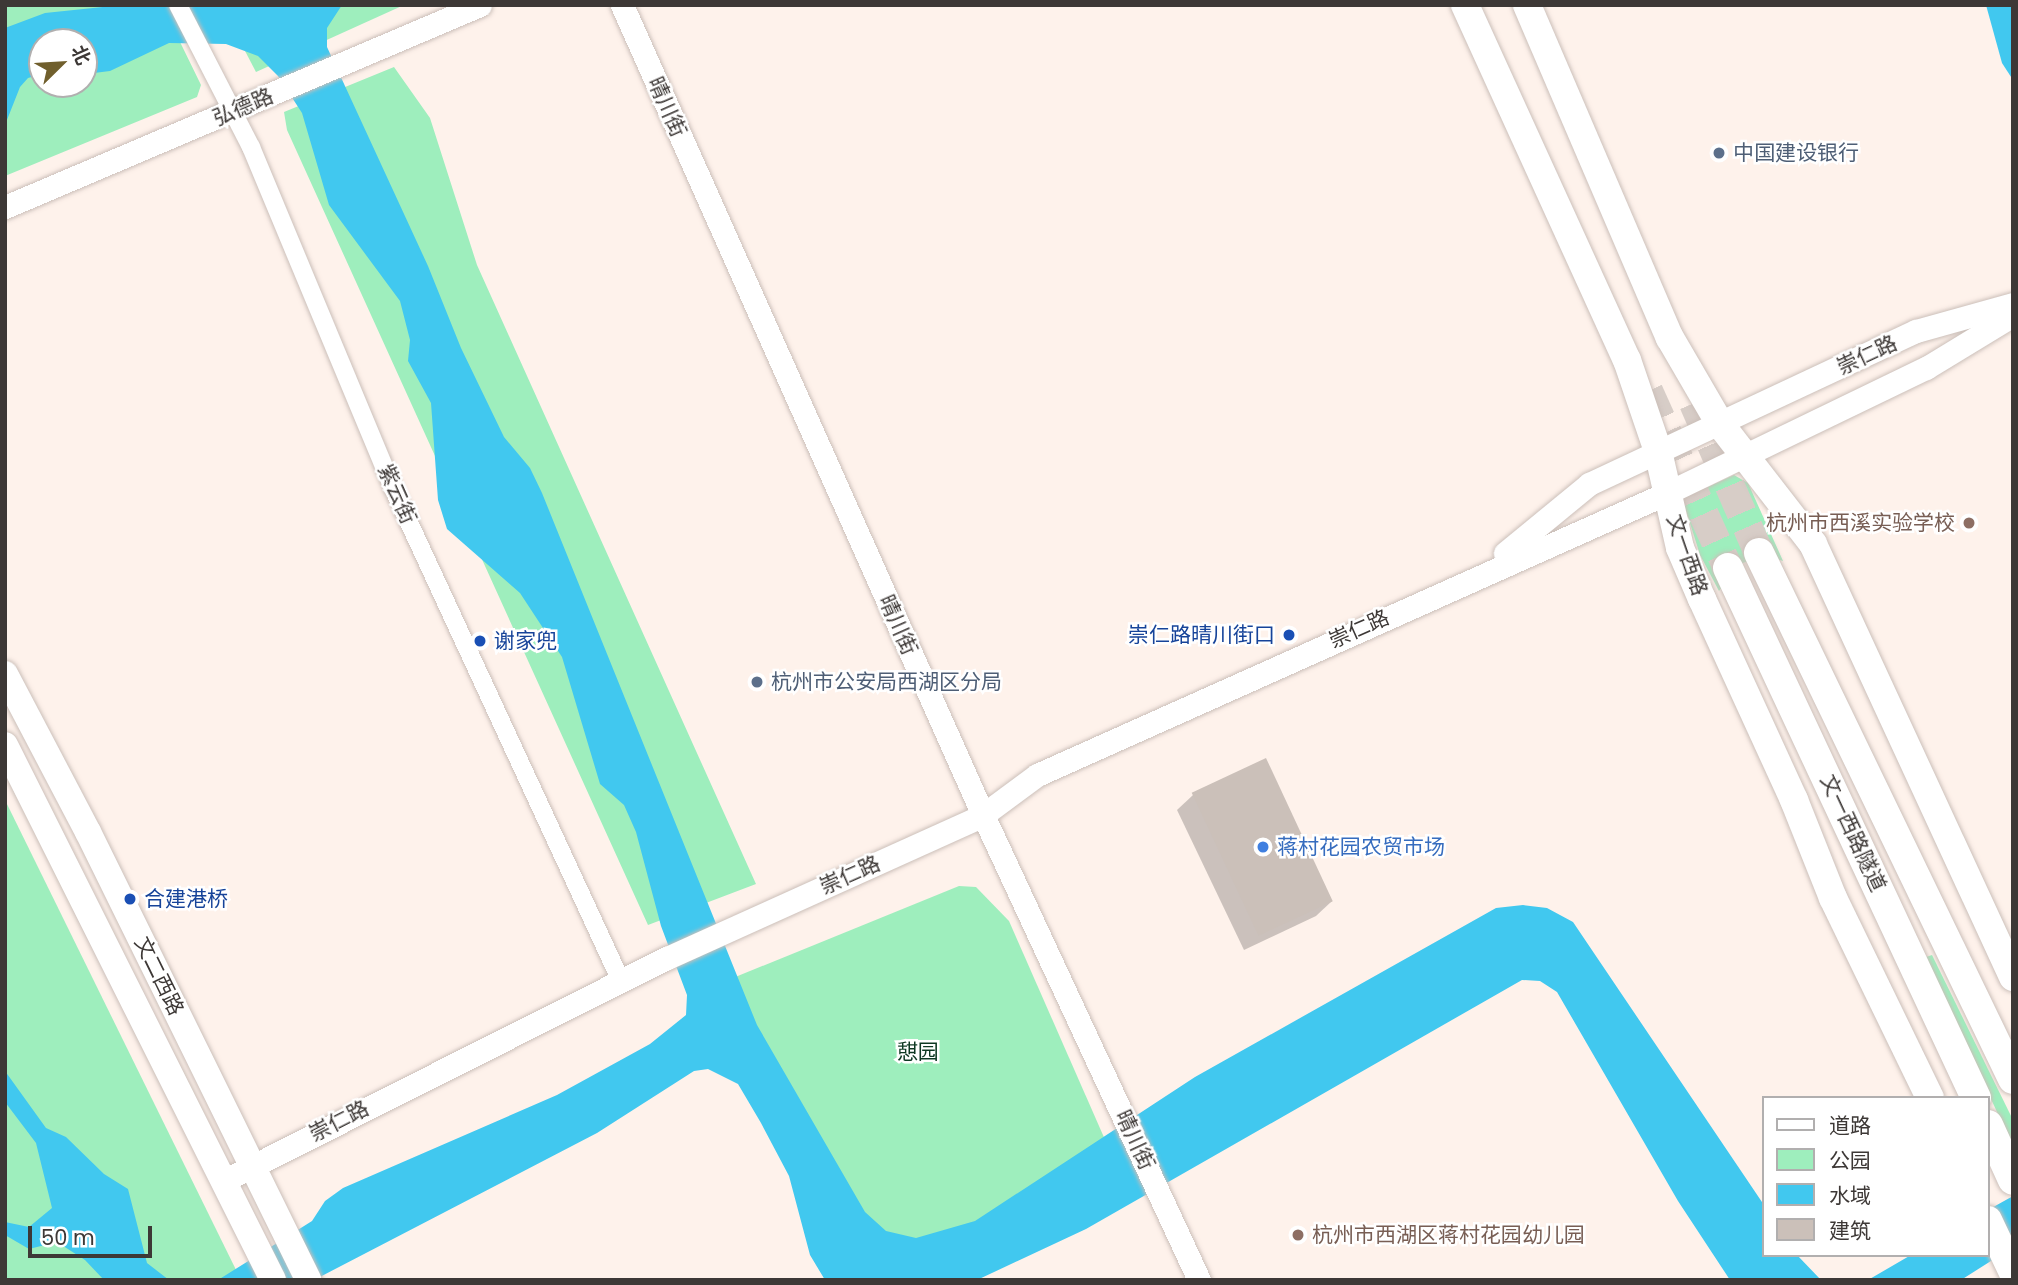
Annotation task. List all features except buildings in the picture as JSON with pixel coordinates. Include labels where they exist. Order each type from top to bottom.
[{"type":"highway","name":"文一西路隧道","points":[[1759,553],[2013,1079]]},
{"type":"highway","name":"文一西路隧道","points":[[1728,568],[1975,1096]]},
{"type":"highway","points":[[1990,1129],[2012,1178]]},
{"type":"main road","name":"文一西路","points":[[1465,5],[1627,360],[1658,451],[1680,548],[1794,800],[1833,898],[1929,1096]]},
{"type":"main road","points":[[1527,5],[1670,338],[1720,424],[1747,454],[1814,544],[2013,977]]},
{"type":"main road","name":"文二西路","points":[[5,674],[88,832],[308,1280]]},
{"type":"main road","name":"文二西路","points":[[5,745],[273,1280]]},
{"type":"main road","points":[[1990,1224],[2010,1268]]},
{"type":"street","name":"紫云街","points":[[178,5],[233,111],[394,490],[621,981]]},
{"type":"street","name":"弘德路","points":[[5,207],[480,5]]},
{"type":"street","name":"晴川街","points":[[622,5],[983,815],[1199,1280]]},
{"type":"street","name":"崇仁路","points":[[1478,575],[1590,484],[1916,331],[2013,304]]},
{"type":"street","name":"崇仁路","points":[[223,1181],[667,958],[983,815],[1037,775],[1478,575],[1667,493],[1926,368],[2013,315]]},
{"type":"green space","points":[[5,5],[162,5],[201,85],[197,97],[5,176]]},
{"type":"green space","points":[[221,5],[404,5],[256,72]]},
{"type":"green space","points":[[394,67],[430,118],[477,265],[756,884],[648,925],[287,130],[284,112]]},
{"type":"green space","points":[[1734,475],[1748,483],[1783,561],[1766,556],[1739,564],[1719,591],[1700,555],[1684,504],[1686,497]]},
{"type":"green space","points":[[5,800],[241,1280],[5,1280]]},
{"type":"green space","name":"憇园","points":[[959,886],[976,887],[1009,921],[1110,1151],[994,1224],[914,1246],[865,1226],[728,980]]},
{"type":"green space","points":[[1932,955],[2013,1120],[2013,1147],[1990,1096],[1926,957]]},
{"type":"water","points":[[122,5],[342,5],[327,28],[327,47],[428,266],[461,348],[504,437],[530,468],[542,493],[757,1025],[865,1212],[886,1231],[916,1238],[975,1221],[1195,1077],[1496,908],[1523,905],[1547,908],[1573,922],[1762,1202],[1762,1257],[1799,1257],[1821,1280],[1730,1280],[1678,1201],[1557,992],[1540,981],[1522,980],[1086,1229],[977,1280],[825,1280],[810,1255],[789,1176],[761,1123],[738,1084],[708,1069],[694,1071],[597,1133],[314,1280],[218,1280],[312,1221],[325,1201],[343,1188],[557,1095],[650,1044],[686,1015],[687,995],[661,926],[636,832],[624,805],[600,784],[562,657],[520,593],[447,529],[438,500],[431,403],[408,361],[410,340],[400,301],[329,205],[302,113],[278,76],[258,56],[226,44],[169,43],[110,71],[98,72],[98,28],[28,28],[28,78],[20,87],[5,125],[5,28],[45,13]]},
{"type":"water","points":[[1986,5],[2013,5],[2013,80],[2002,63]]},
{"type":"water","points":[[5,1071],[46,1128],[66,1137],[104,1174],[128,1189],[147,1263],[169,1280],[104,1280],[85,1260],[57,1242],[29,1249],[5,1235],[5,1222],[29,1227],[52,1208],[36,1143],[5,1102]]},
{"type":"water","points":[[2013,1196],[2013,1247],[1961,1280],[1868,1280],[1908,1257],[1990,1257],[1990,1209]]},
{"type":"tunnel","points":[[1648,391],[1728,568]]},
{"type":"tunnel","points":[[1694,403],[1759,553]]},
{"type":"place","name":"中国建设银行","points":[[1719,153]]},
{"type":"place","name":"杭州市西溪实验学校","points":[[1969,523]]},
{"type":"place","name":"崇仁路晴川街口","points":[[1289,635]]},
{"type":"place","name":"谢家兜","points":[[480,641]]},
{"type":"place","name":"杭州市公安局西湖区分局","points":[[757,682]]},
{"type":"place","name":"蒋村花园农贸市场","points":[[1263,847]]},
{"type":"place","name":"合建港桥","points":[[130,899]]},
{"type":"place","name":"杭州市西湖区蒋村花园幼儿园","points":[[1298,1235]]}]
